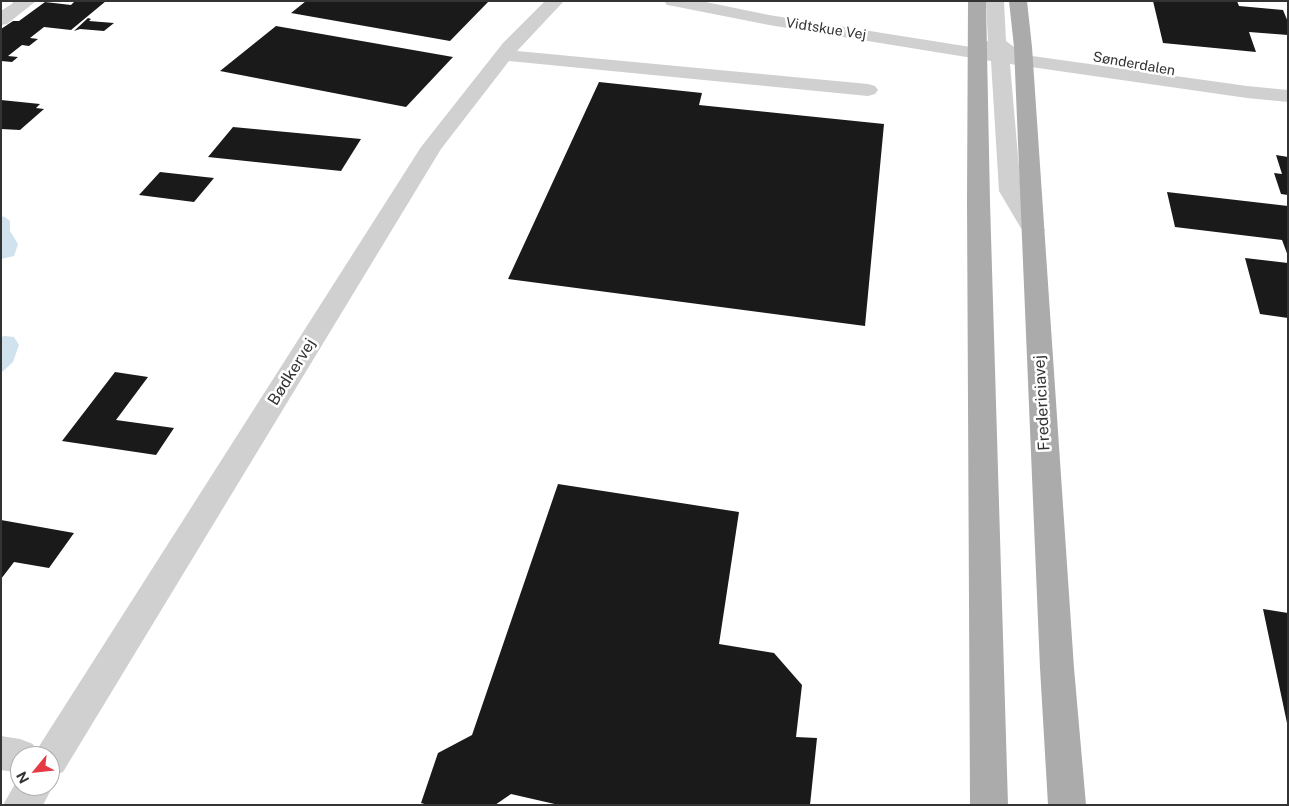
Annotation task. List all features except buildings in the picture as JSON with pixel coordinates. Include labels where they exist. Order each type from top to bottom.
[{"type":"main road","points":[[977,1],[988,49],[979,270],[989,652],[989,805]]},
{"type":"main road","name":"Fredericiavej","points":[[1018,1],[1023,54],[1057,668],[1067,805]]},
{"type":"street","points":[[1,20],[26,2],[21,1]]},
{"type":"street","name":"Bødkervej","points":[[59,746],[432,148],[504,55],[555,1]]},
{"type":"street","name":"Vidtskue Vej","points":[[674,1],[769,20],[988,49]]},
{"type":"street","name":"Vidtskue Vej","points":[[688,1],[988,49]]},
{"type":"street","points":[[995,1],[988,49],[1010,191],[1033,230]]},
{"type":"street","name":"Sønderdalen","points":[[988,49],[1123,73],[1247,92],[1288,96]]},
{"type":"street","points":[[504,55],[868,90]]},
{"type":"water","points":[[1,216],[10,221],[10,231],[18,244],[14,256],[1,259]]},
{"type":"water","points":[[1,337],[14,337],[19,345],[13,362],[1,373]]}]
